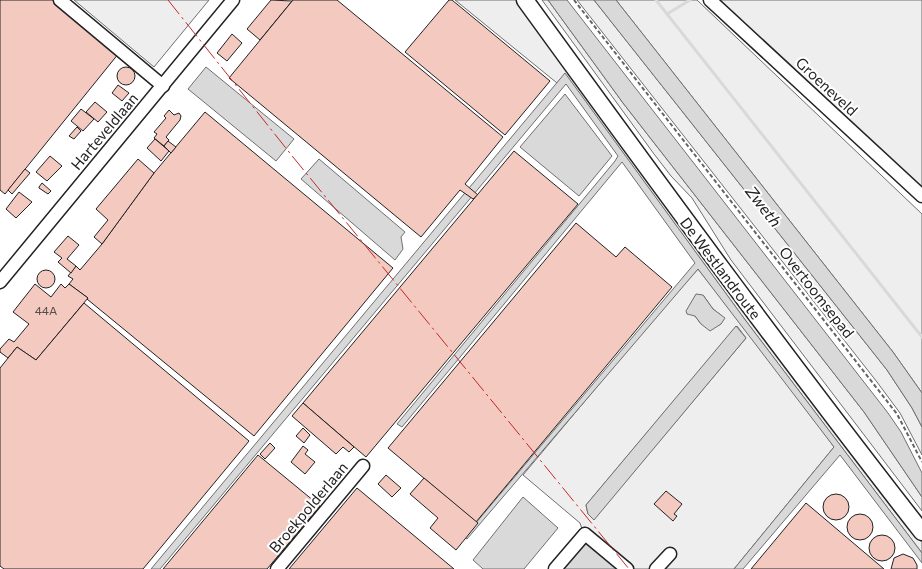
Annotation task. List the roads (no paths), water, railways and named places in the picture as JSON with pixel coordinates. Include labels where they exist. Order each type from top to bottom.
[{"type":"main road","name":"De Westlandroute","points":[[525,0],[691,229],[839,426],[922,532]]},
{"type":"main road","name":"De Westlandroute","points":[[537,0],[688,208],[922,516]]},
{"type":"street","points":[[60,0],[163,86]]},
{"type":"street","name":"Harteveldlaan","points":[[0,282],[233,0]]},
{"type":"street","name":"Groeneveld","points":[[710,0],[922,196]]},
{"type":"street","name":"Broekpolderlaan","points":[[277,569],[363,466]]},
{"type":"street","points":[[555,569],[585,534],[627,569]]},
{"type":"street","points":[[656,569],[670,554]]},
{"type":"water","points":[[548,0],[567,0],[888,413],[901,432],[922,473],[922,497],[864,412],[623,103]]},
{"type":"water","name":"Zweth","points":[[594,0],[616,0],[893,352],[922,393],[922,427],[887,370]]},
{"type":"water","points":[[206,67],[294,139],[276,161],[188,89]]},
{"type":"water","points":[[565,73],[746,321],[922,553],[922,563],[840,455],[743,569],[734,569],[834,447],[698,269],[467,539],[464,537],[695,263],[622,162],[402,427],[397,424],[618,156],[566,84],[160,569],[151,569]]},
{"type":"water","points":[[565,94],[612,156],[579,196],[520,147]]},
{"type":"water","points":[[319,159],[405,232],[401,237],[403,249],[395,260],[301,179]]},
{"type":"water","points":[[696,294],[703,295],[713,309],[725,318],[721,324],[710,331],[695,316],[687,314],[686,311]]},
{"type":"water","points":[[736,326],[746,338],[594,520],[588,514],[586,505]]},
{"type":"water","points":[[523,497],[558,528],[524,569],[483,569],[473,560]]},
{"type":"water","points":[[586,542],[618,569],[564,569]]},
{"type":"waterway","points":[[656,0],[922,337]]},
{"type":"waterway","points":[[667,14],[690,0]]}]
